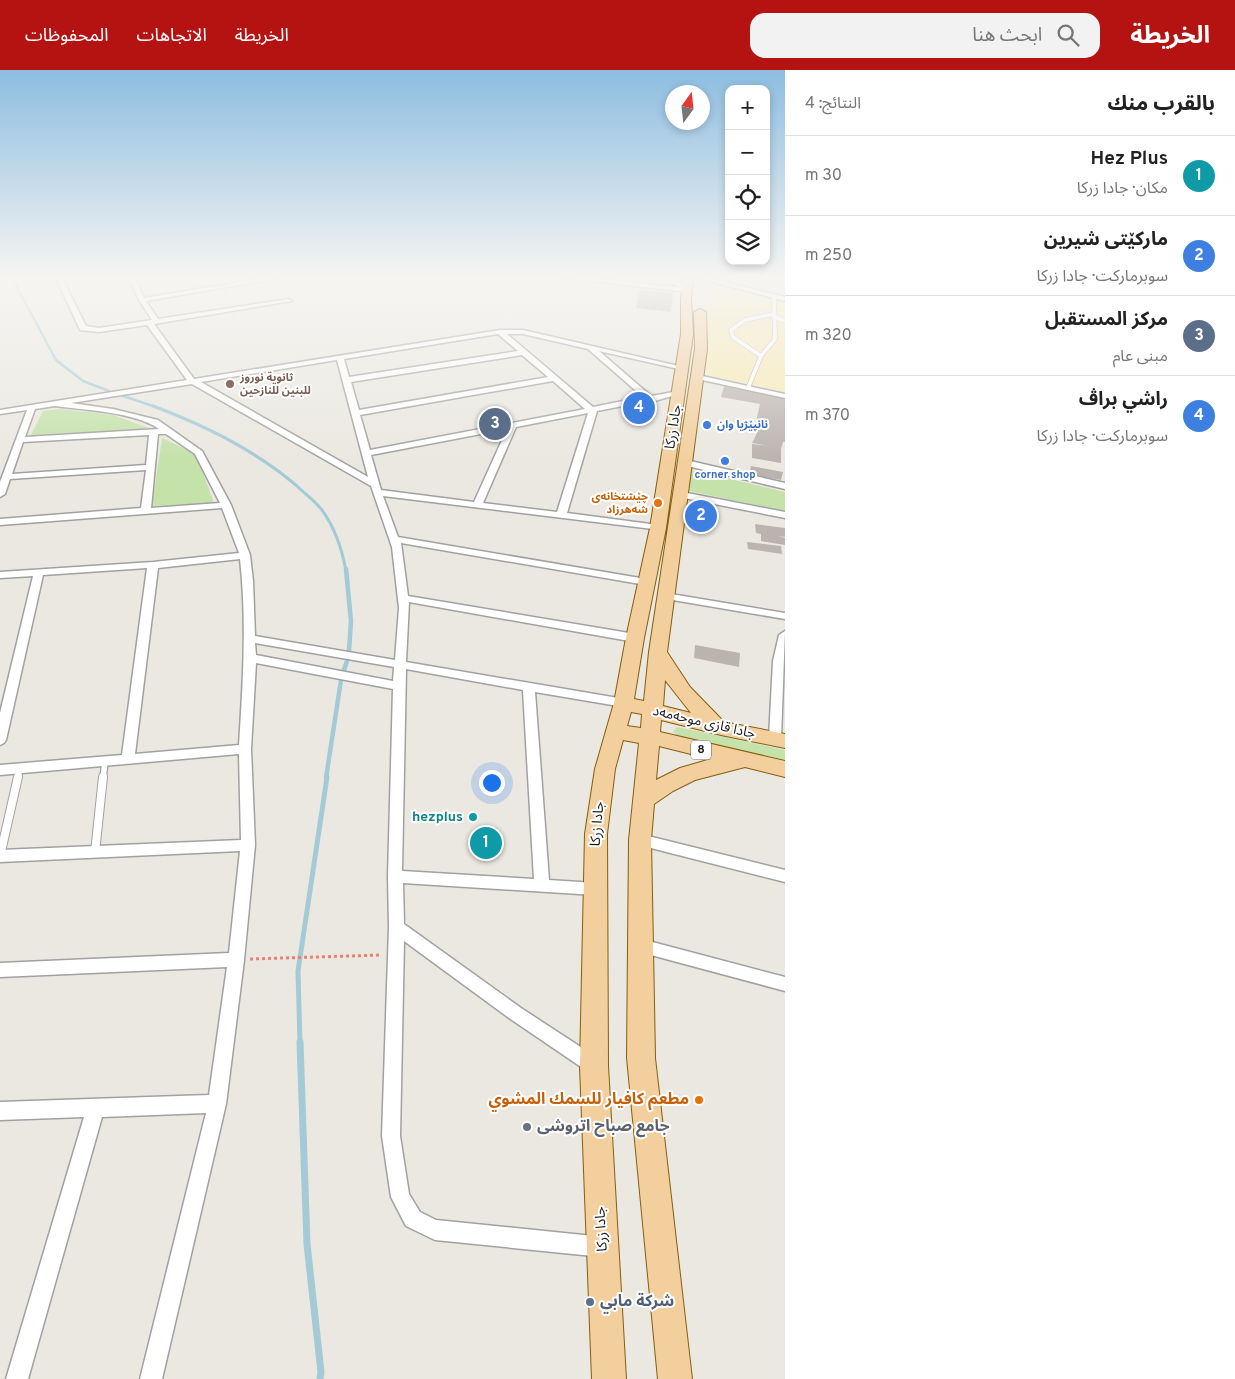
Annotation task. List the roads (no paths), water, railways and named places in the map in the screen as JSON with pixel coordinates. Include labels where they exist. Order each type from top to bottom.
[{"type":"main road","name":"جادا زرکا","points":[[609,1379],[594,1066],[595,889],[598,811],[606,769],[624,703],[635,638],[658,528],[679,393],[701,349],[700,339]]},
{"type":"main road","name":"جادا زرکا","points":[[675,1379],[641,1058],[640,840],[658,652],[686,463],[689,372]]},
{"type":"main road","points":[[658,652],[667,671],[680,690],[698,710],[721,728]]},
{"type":"main road","name":"جادا قازی موحەمەد","points":[[624,703],[686,720],[780,740]]},
{"type":"main road","points":[[678,744],[667,734],[666,725],[674,719],[686,720]]},
{"type":"main road","name":"جادا قازی موحەمەد","points":[[617,732],[650,737],[785,769]]},
{"type":"main road","points":[[644,800],[665,784],[690,772],[719,764],[751,762]]},
{"type":"street","points":[[164,339],[190,380],[376,488],[561,516],[658,528]]},
{"type":"street","points":[[0,412],[190,380],[455,339]]},
{"type":"street","points":[[509,339],[593,410]]},
{"type":"street","points":[[555,339],[785,396]]},
{"type":"street","points":[[591,347],[651,400]]},
{"type":"street","points":[[347,380],[524,352]]},
{"type":"street","points":[[340,357],[376,488],[397,547],[404,608],[399,686],[395,877],[397,927],[391,1136],[400,1197],[413,1219],[435,1230],[603,1247]]},
{"type":"street","points":[[355,413],[555,378]]},
{"type":"street","points":[[366,453],[651,400],[679,393]]},
{"type":"street","points":[[101,409],[99,403],[104,396]]},
{"type":"street","points":[[53,403],[101,409],[155,422],[199,453],[226,505],[244,555],[248,581],[250,658],[246,749],[248,845],[236,960],[217,1104],[151,1379]]},
{"type":"street","points":[[0,494],[32,407]]},
{"type":"street","points":[[561,516],[593,410]]},
{"type":"street","points":[[478,504],[512,426]]},
{"type":"street","points":[[19,440],[168,431]]},
{"type":"street","points":[[146,510],[154,432]]},
{"type":"street","points":[[686,463],[785,486]]},
{"type":"street","points":[[6,477],[151,467]]},
{"type":"street","points":[[682,495],[785,515]]},
{"type":"street","points":[[0,522],[226,505]]},
{"type":"street","points":[[394,539],[646,582]]},
{"type":"street","points":[[0,575],[153,565],[244,555]]},
{"type":"street","points":[[128,760],[153,565]]},
{"type":"street","points":[[0,740],[39,572]]},
{"type":"street","points":[[665,596],[785,616]]},
{"type":"street","points":[[403,598],[635,638]]},
{"type":"street","points":[[780,740],[782,662],[785,635]]},
{"type":"street","points":[[248,638],[624,703]]},
{"type":"street","points":[[250,658],[399,686]]},
{"type":"street","points":[[529,687],[542,886]]},
{"type":"street","points":[[0,770],[246,749]]},
{"type":"street","points":[[640,840],[785,876]]},
{"type":"street","points":[[0,856],[248,845]]},
{"type":"street","points":[[395,877],[595,889]]},
{"type":"street","points":[[397,927],[499,1001],[594,1066]]},
{"type":"street","points":[[640,946],[785,984]]},
{"type":"street","points":[[0,970],[236,960]]},
{"type":"street","points":[[0,1111],[217,1104]]},
{"type":"street","points":[[17,1379],[96,1108]]},
{"type":"lane","points":[[736,339],[761,356]]},
{"type":"lane","points":[[748,388],[761,356],[774,339]]},
{"type":"lane","points":[[95,852],[105,762]]},
{"type":"lane","points":[[0,856],[20,768]]},
{"type":"waterway","points":[[45,339],[56,360],[83,381],[109,391]]},
{"type":"waterway","points":[[123,396],[153,406]]},
{"type":"waterway","points":[[153,406],[210,430],[264,461],[297,486],[327,517],[337,539],[346,571]]},
{"type":"waterway","points":[[346,569],[351,621],[349,651]]},
{"type":"waterway","points":[[344,670],[347,661]]},
{"type":"waterway","points":[[326,778],[341,680]]},
{"type":"waterway","points":[[300,1043],[298,971],[327,777]]},
{"type":"waterway","points":[[300,1042],[307,1244],[321,1372],[320,1379]]},
{"type":"place","name":"ثانوية نوروز للبنين للنازحين","points":[[230,384]]},
{"type":"place","name":"راشي براڤ","points":[[639,408]]},
{"type":"place","name":"مركز المستقبل","points":[[495,424]]},
{"type":"place","name":"نانپێژیا وان","points":[[707,425]]},
{"type":"place","name":"corner shop","points":[[725,461]]},
{"type":"place","name":"چێشتخانەی شەهرزاد","points":[[658,503]]},
{"type":"place","name":"مارکێتی شیرین","points":[[701,516]]},
{"type":"place","name":"hezplus","points":[[473,817]]},
{"type":"place","name":"Hez Plus","points":[[486,843]]},
{"type":"place","name":"مطعم كافيار للسمك المشوي","points":[[699,1100]]},
{"type":"place","name":"جامع صباح اتروشى","points":[[527,1127]]},
{"type":"place","name":"شركة مابي","points":[[590,1302]]}]
